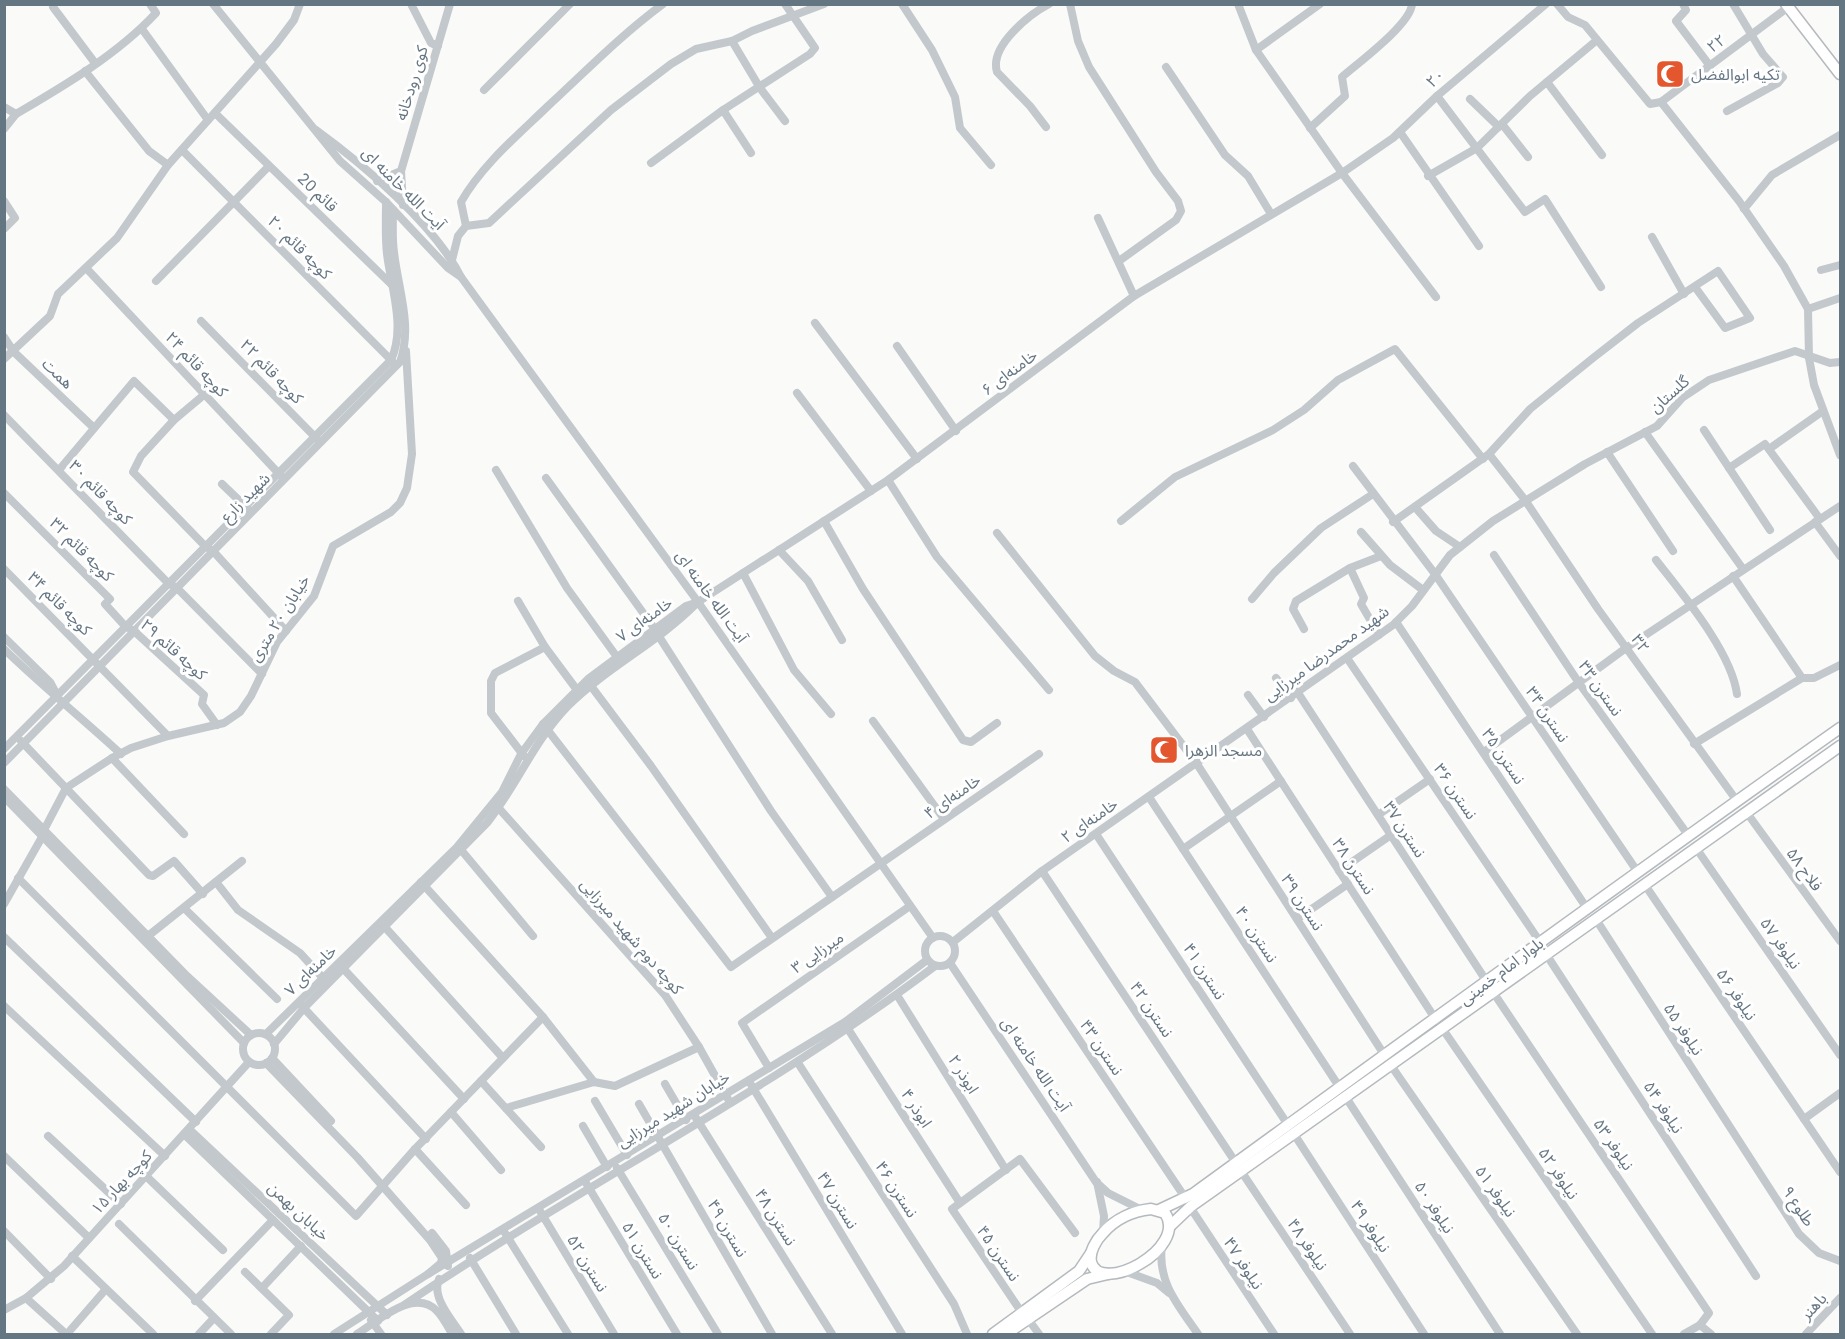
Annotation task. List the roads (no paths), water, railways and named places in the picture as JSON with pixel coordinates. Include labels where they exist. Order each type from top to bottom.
[{"type":"main road","points":[[1788,5],[1840,74]]},
{"type":"main road","name":"بلوار امام خمینی","points":[[1170,1226],[1188,1203],[1490,987],[1540,942],[1586,907],[1840,728]]},
{"type":"main road","name":"بلوار امام خمینی","points":[[1490,987],[1597,921],[1840,746]]},
{"type":"main road","points":[[1787,765],[1796,778]]},
{"type":"main road","name":"بلوار امام خمینی","points":[[1159,1210],[1188,1203]]},
{"type":"main road","points":[[993,1335],[1025,1316],[1087,1279],[1124,1271],[1149,1258],[1162,1244],[1170,1226],[1165,1213],[1159,1210],[1142,1210],[1121,1218],[1103,1232],[1079,1271],[1058,1287],[1025,1316],[1006,1335]]},
{"type":"main road","points":[[1091,1252],[1091,1264],[1095,1269],[1109,1274]]},
{"type":"street","points":[[4,129],[16,114],[85,71],[142,28],[156,13],[150,4]]},
{"type":"street","name":"آیت الله خامنه ای","points":[[213,4],[340,161],[386,202],[448,268],[461,277]]},
{"type":"street","points":[[4,359],[15,352],[50,316],[58,294],[87,269],[117,238],[168,165],[294,20],[300,4]]},
{"type":"street","points":[[411,4],[431,43],[438,46]]},
{"type":"street","name":"کوی رودخانه","points":[[403,205],[401,171],[450,4]]},
{"type":"street","points":[[484,90],[570,4]]},
{"type":"street","points":[[466,226],[461,202],[469,188],[522,130],[620,36],[663,4]]},
{"type":"street","points":[[651,163],[723,110],[760,88],[815,48],[785,4]]},
{"type":"street","points":[[452,260],[458,236],[466,226],[489,223],[610,110],[671,64],[696,49],[732,41],[752,30],[824,4]]},
{"type":"street","points":[[902,4],[933,50],[955,97],[960,128],[991,165]]},
{"type":"street","points":[[1046,127],[1030,106],[997,72],[995,66],[1002,45],[1039,10],[1049,4]]},
{"type":"street","points":[[1070,4],[1078,41],[1089,67],[1156,172],[1178,201],[1181,211],[1176,220],[1119,261]]},
{"type":"street","points":[[1238,4],[1256,50],[1342,173],[1436,297]]},
{"type":"street","points":[[1310,128],[1345,96],[1342,76],[1400,25],[1412,9],[1412,4]]},
{"type":"street","points":[[1557,4],[1568,17],[1585,26],[1650,104],[1661,102],[1744,208],[1784,266],[1808,309],[1809,358],[1814,385],[1838,442],[1840,455]]},
{"type":"street","points":[[1683,4],[1686,10],[1676,21],[1710,66]]},
{"type":"street","points":[[1727,111],[1778,83],[1783,76],[1762,54],[1733,4]]},
{"type":"street","points":[[1256,50],[1320,5]]},
{"type":"street","name":"۲۲","points":[[1661,102],[1752,36],[1788,5]]},
{"type":"street","name":"۲۰","points":[[1342,173],[1400,132],[1437,96],[1540,6]]},
{"type":"street","points":[[53,7],[95,63]]},
{"type":"street","points":[[142,28],[208,120]]},
{"type":"street","points":[[1428,176],[1477,148],[1547,82],[1597,40]]},
{"type":"street","points":[[732,41],[760,88],[785,121]]},
{"type":"street","points":[[1166,67],[1226,155],[1248,176],[1271,214]]},
{"type":"street","points":[[85,71],[150,151],[168,165]]},
{"type":"street","points":[[1547,82],[1602,155]]},
{"type":"street","points":[[1437,96],[1525,212],[1545,199],[1601,286]]},
{"type":"street","points":[[1470,99],[1500,126],[1528,157]]},
{"type":"street","points":[[4,107],[16,114]]},
{"type":"street","points":[[723,110],[751,153]]},
{"type":"street","name":"قائم 20","points":[[215,113],[400,292]]},
{"type":"street","name":"آیت الله خامنه ای","points":[[316,130],[347,153],[403,205],[452,260],[461,277],[698,602],[933,938]]},
{"type":"street","points":[[1400,132],[1428,176],[1479,246]]},
{"type":"street","points":[[1744,208],[1772,175],[1840,135]]},
{"type":"street","name":"کوچه قائم ۲۰","points":[[182,150],[394,362]]},
{"type":"street","points":[[156,281],[269,166]]},
{"type":"street","points":[[377,181],[401,171]]},
{"type":"street","name":"خامنه‌ای ۶","points":[[698,602],[888,480],[1134,296],[1342,173]]},
{"type":"street","points":[[4,201],[15,218],[4,229]]},
{"type":"street","name":"شهید زارع","points":[[386,202],[387,251],[397,339],[394,362]]},
{"type":"street","points":[[393,210],[393,251],[406,346]]},
{"type":"street","points":[[1098,218],[1134,296]]},
{"type":"street","points":[[1653,237],[1684,294]]},
{"type":"street","points":[[1821,270],[1840,265]]},
{"type":"street","name":"کوچه قائم ۲۴","points":[[87,269],[281,476]]},
{"type":"street","points":[[1393,522],[1486,457],[1530,409],[1638,323],[1718,271],[1750,318],[1725,328],[1695,287]]},
{"type":"street","points":[[1808,309],[1840,298]]},
{"type":"street","name":"کوچه قائم ۲۲","points":[[201,321],[317,439]]},
{"type":"street","points":[[815,323],[917,459]]},
{"type":"street","name":"همت","points":[[4,337],[15,352],[94,428]]},
{"type":"street","points":[[397,339],[406,346]]},
{"type":"street","name":"شهید زارع","points":[[4,763],[177,588],[209,549],[394,362],[406,346]]},
{"type":"street","name":"خیابان ۲۰ متری","points":[[43,834],[66,788],[116,756],[168,736],[217,725],[240,712],[286,631],[314,596],[333,546],[392,512],[400,503],[407,488],[412,454],[406,346]]},
{"type":"street","points":[[897,346],[956,430]]},
{"type":"street","name":"۳۲","points":[[1121,521],[1175,477],[1273,430],[1304,410],[1338,380],[1395,349],[1525,500],[1626,648],[1737,801]]},
{"type":"street","name":"گلستان","points":[[1525,500],[1657,426],[1682,398],[1709,380],[1795,351],[1809,358],[1830,363],[1840,362]]},
{"type":"street","points":[[59,470],[134,381],[174,420]]},
{"type":"street","points":[[797,393],[871,491]]},
{"type":"street","points":[[205,394],[174,420],[147,449],[133,471],[286,631]]},
{"type":"street","points":[[1769,450],[1823,411]]},
{"type":"street","name":"کوچه قائم ۳۰","points":[[4,415],[168,584],[177,588]]},
{"type":"street","points":[[1704,430],[1770,530]]},
{"type":"street","points":[[1645,432],[1743,569]]},
{"type":"street","points":[[1730,468],[1765,444],[1840,556]]},
{"type":"street","points":[[1607,452],[1673,551]]},
{"type":"street","name":"نسترن ۳۴","points":[[1353,466],[1393,522],[1435,574],[1637,872]]},
{"type":"street","points":[[496,470],[567,588],[617,657]]},
{"type":"street","points":[[546,478],[656,631],[771,811],[832,897]]},
{"type":"street","points":[[888,480],[937,557],[1049,690]]},
{"type":"street","points":[[222,484],[248,509]]},
{"type":"street","name":"کوچه قائم ۳۲","points":[[4,493],[110,599],[105,604],[125,626]]},
{"type":"street","points":[[1252,598],[1274,573],[1322,528],[1373,494]]},
{"type":"street","name":"شهید محمدرضا میرزایی","points":[[1247,729],[1396,622],[1460,547],[1525,500]]},
{"type":"street","points":[[1484,752],[1626,648],[1840,506]]},
{"type":"street","points":[[1415,507],[1436,531],[1460,547]]},
{"type":"street","points":[[824,521],[863,590],[963,740],[970,742],[997,723]]},
{"type":"street","points":[[1361,532],[1381,556],[1423,590]]},
{"type":"street","name":"نسترن ۳۹","points":[[997,533],[1095,656],[1114,671],[1135,682],[1197,764],[1388,1060]]},
{"type":"street","name":"شهید زارع","points":[[4,749],[168,584],[209,549]]},
{"type":"street","points":[[779,550],[808,580],[842,640]]},
{"type":"street","name":"نسترن ۳۳","points":[[1494,555],[1579,683],[1688,835]]},
{"type":"street","points":[[1304,629],[1293,609],[1293,604],[1350,568],[1381,556]]},
{"type":"street","points":[[1656,560],[1690,604],[1732,674],[1737,694]]},
{"type":"street","points":[[1350,568],[1364,598],[1361,604],[1379,635]]},
{"type":"street","name":"کوچه قائم ۳۴","points":[[4,569],[94,658],[168,736]]},
{"type":"street","points":[[743,573],[794,670],[831,714]]},
{"type":"street","points":[[1733,576],[1802,678]]},
{"type":"street","points":[[177,588],[262,674]]},
{"type":"street","points":[[518,601],[545,647],[577,690]]},
{"type":"street","name":"خامنه‌ای ۷","points":[[266,1034],[301,1005],[424,884],[462,851],[496,805],[524,756],[577,690],[617,657],[698,602]]},
{"type":"street","name":"نسترن ۳۵","points":[[1396,622],[1586,907]]},
{"type":"street","name":"کوچه قائم ۲۹","points":[[125,626],[135,631],[204,695],[202,704],[217,725]]},
{"type":"street","name":"خامنه‌ای ۷","points":[[546,727],[656,631]]},
{"type":"street","points":[[4,637],[50,682],[57,695]]},
{"type":"street","points":[[524,756],[491,713],[491,681],[495,673],[545,647]]},
{"type":"street","points":[[4,649],[45,689],[66,702],[184,834]]},
{"type":"street","name":"نسترن ۳۶","points":[[1347,658],[1540,942]]},
{"type":"street","points":[[1694,744],[1802,678],[1814,678],[1840,665]]},
{"type":"street","name":"نسترن ۳۷","points":[[1276,678],[1294,696],[1378,815],[1490,987]]},
{"type":"street","points":[[591,686],[651,766],[771,938]]},
{"type":"street","points":[[1248,695],[1264,717]]},
{"type":"street","points":[[873,721],[944,819]]},
{"type":"street","name":"خامنه‌ای ۴","points":[[546,727],[730,968],[1039,754]]},
{"type":"street","name":"خامنه‌ای ۲","points":[[953,942],[1042,871],[1247,729]]},
{"type":"street","name":"نسترن ۳۸","points":[[1247,729],[1439,1024]]},
{"type":"street","points":[[17,736],[149,875],[153,876],[174,861],[203,894]]},
{"type":"street","points":[[1378,815],[1430,779]]},
{"type":"street","points":[[1183,849],[1281,781]]},
{"type":"street","points":[[4,789],[43,834],[244,1043]]},
{"type":"street","points":[[4,797],[148,936],[186,976],[251,1035]]},
{"type":"street","name":"نسترن ۴۰","points":[[1149,797],[1343,1092]]},
{"type":"street","name":"خامنه‌ای ۷","points":[[424,884],[496,805]]},
{"type":"street","name":"کوچه دوم شهید میرزایی","points":[[496,805],[665,995],[699,1047],[728,1098]]},
{"type":"street","name":"فلاح ۵۸","points":[[1747,813],[1840,941]]},
{"type":"street","points":[[4,904],[43,834]]},
{"type":"street","name":"نسترن ۴۱","points":[[1096,834],[1291,1130]]},
{"type":"street","points":[[1339,871],[1391,835]]},
{"type":"street","name":"نیلوفر ۵۷","points":[[1696,848],[1840,1055]]},
{"type":"street","points":[[462,851],[533,936]]},
{"type":"street","points":[[148,936],[242,861]]},
{"type":"street","name":"نسترن ۴۲","points":[[1042,871],[1238,1167]]},
{"type":"street","points":[[18,878],[357,1216],[415,1149],[543,1017]]},
{"type":"street","points":[[216,882],[238,910],[300,952],[324,978]]},
{"type":"street","points":[[424,884],[543,1017],[594,1082]]},
{"type":"street","points":[[1297,919],[1347,884]]},
{"type":"street","name":"نیلوفر ۵۶","points":[[1645,885],[1840,1172]]},
{"type":"street","name":"میرزایی ۳","points":[[770,1068],[742,1023],[910,906]]},
{"type":"street","points":[[184,908],[277,999]]},
{"type":"street","name":"نسترن ۴۳","points":[[993,911],[1188,1203]]},
{"type":"street","name":"نیلوفر ۵۵","points":[[1597,921],[1745,1154]]},
{"type":"street","points":[[383,924],[503,1058]]},
{"type":"street","points":[[4,937],[190,1129]]},
{"type":"street","points":[[946,937],[953,942],[955,956],[950,963],[931,963],[925,948],[933,938],[946,937]]},
{"type":"street","name":"نیلوفر ۵۴","points":[[1546,954],[1756,1276]]},
{"type":"street","name":"خیابان شهید میرزایی","points":[[750,1084],[798,1063],[897,995],[931,963]]},
{"type":"street","name":"خیابان شهید میرزایی","points":[[334,1335],[449,1261],[503,1229],[540,1212],[697,1118],[931,963]]},
{"type":"street","name":"آیت الله خامنه ای","points":[[950,963],[1096,1182]]},
{"type":"street","points":[[341,966],[464,1099]]},
{"type":"street","name":"خامنه‌ای ۷","points":[[274,1044],[301,1005],[324,978],[341,966]]},
{"type":"street","name":"نیلوفر ۵۳","points":[[1490,987],[1709,1313],[1700,1325]]},
{"type":"street","name":"ابوذر ۲","points":[[897,995],[1006,1170]]},
{"type":"street","points":[[301,1005],[426,1138]]},
{"type":"street","points":[[4,1006],[165,1156]]},
{"type":"street","name":"نیلوفر ۵۲","points":[[1439,1024],[1652,1335]]},
{"type":"street","name":"ابوذر ۴","points":[[848,1029],[960,1203]]},
{"type":"street","points":[[266,1034],[274,1044],[269,1061],[258,1065],[249,1062],[243,1051],[244,1043],[251,1035],[266,1034]]},
{"type":"street","points":[[506,1108],[594,1082],[615,1086],[699,1047]]},
{"type":"street","name":"نیلوفر ۵۱","points":[[1388,1060],[1577,1335]]},
{"type":"street","points":[[269,1061],[442,1244],[449,1261],[437,1282],[441,1303],[461,1335]]},
{"type":"street","name":"کوچه بهار ۱۵","points":[[4,1310],[26,1298],[51,1279],[228,1088],[249,1062]]},
{"type":"street","name":"نسترن ۴۶","points":[[798,1063],[954,1304],[967,1335]]},
{"type":"street","points":[[481,1081],[541,1147]]},
{"type":"street","points":[[665,1084],[686,1120]]},
{"type":"street","name":"نسترن ۴۷","points":[[750,1084],[902,1335]]},
{"type":"street","name":"نیلوفر ۵۰","points":[[1343,1092],[1500,1335]]},
{"type":"street","points":[[1804,1119],[1840,1093]]},
{"type":"street","points":[[595,1101],[627,1155]]},
{"type":"street","name":"نسترن ۴۹","points":[[639,1104],[772,1335]]},
{"type":"street","points":[[451,1112],[501,1170]]},
{"type":"street","name":"خیابان شهید میرزایی","points":[[614,1167],[627,1155],[660,1141],[686,1120],[697,1118]]},
{"type":"street","name":"نسترن ۴۸","points":[[697,1118],[832,1335]]},
{"type":"street","name":"نسترن ۵۰","points":[[583,1126],[614,1167],[717,1335]]},
{"type":"street","name":"خیابان بهمن","points":[[190,1129],[273,1220],[371,1310],[387,1315]]},
{"type":"street","name":"خیابان بهمن","points":[[190,1129],[371,1310]]},
{"type":"street","name":"نیلوفر ۴۹","points":[[1291,1130],[1424,1335]]},
{"type":"street","points":[[48,1136],[121,1204]]},
{"type":"street","points":[[415,1149],[466,1205]]},
{"type":"street","name":"طلوع ۹","points":[[1745,1154],[1806,1243],[1819,1254],[1840,1261]]},
{"type":"street","points":[[4,1156],[89,1239]]},
{"type":"street","points":[[960,1203],[1020,1159],[1075,1233]]},
{"type":"street","name":"نیلوفر ۴۸","points":[[1238,1167],[1350,1335]]},
{"type":"street","points":[[146,1176],[223,1250]]},
{"type":"street","points":[[1096,1182],[1108,1193],[1142,1210]]},
{"type":"street","points":[[1096,1182],[1104,1216],[1103,1232]]},
{"type":"street","points":[[384,1184],[440,1252],[441,1263],[428,1274]]},
{"type":"street","name":"نسترن ۵۱","points":[[586,1184],[677,1335]]},
{"type":"street","name":"نسترن ۴۵","points":[[960,1203],[952,1209],[1039,1335]]},
{"type":"street","name":"نیلوفر ۴۷","points":[[1188,1203],[1274,1335]]},
{"type":"street","name":"خیابان شهید میرزایی","points":[[357,1335],[508,1237],[540,1212]]},
{"type":"street","name":"نسترن ۵۲","points":[[540,1212],[614,1335]]},
{"type":"street","points":[[195,1301],[273,1220]]},
{"type":"street","points":[[119,1224],[231,1335]]},
{"type":"street","points":[[503,1229],[568,1335]]},
{"type":"street","points":[[4,1231],[51,1279]]},
{"type":"street","points":[[1162,1244],[1160,1264],[1171,1295],[1198,1335]]},
{"type":"street","points":[[262,1288],[301,1245]]},
{"type":"street","points":[[466,1251],[516,1335]]},
{"type":"street","points":[[72,1256],[148,1333]]},
{"type":"street","points":[[1124,1271],[1156,1283],[1171,1295]]},
{"type":"street","points":[[245,1272],[290,1315],[271,1335]]},
{"type":"street","points":[[26,1298],[66,1335],[106,1289]]},
{"type":"street","points":[[405,1289],[424,1291],[441,1303]]},
{"type":"street","name":"باهنر","points":[[1806,1335],[1840,1298]]},
{"type":"street","points":[[404,1305],[413,1302],[436,1309],[452,1335]]},
{"type":"street","points":[[371,1310],[381,1335]]},
{"type":"street","points":[[199,1335],[214,1318]]},
{"type":"street","points":[[1684,1335],[1700,1325],[1711,1335]]},
{"type":"place","name":"تکیه ابوالفضل","points":[[1670,74]]},
{"type":"place","name":"مسجد الزهرا","points":[[1164,750]]}]
